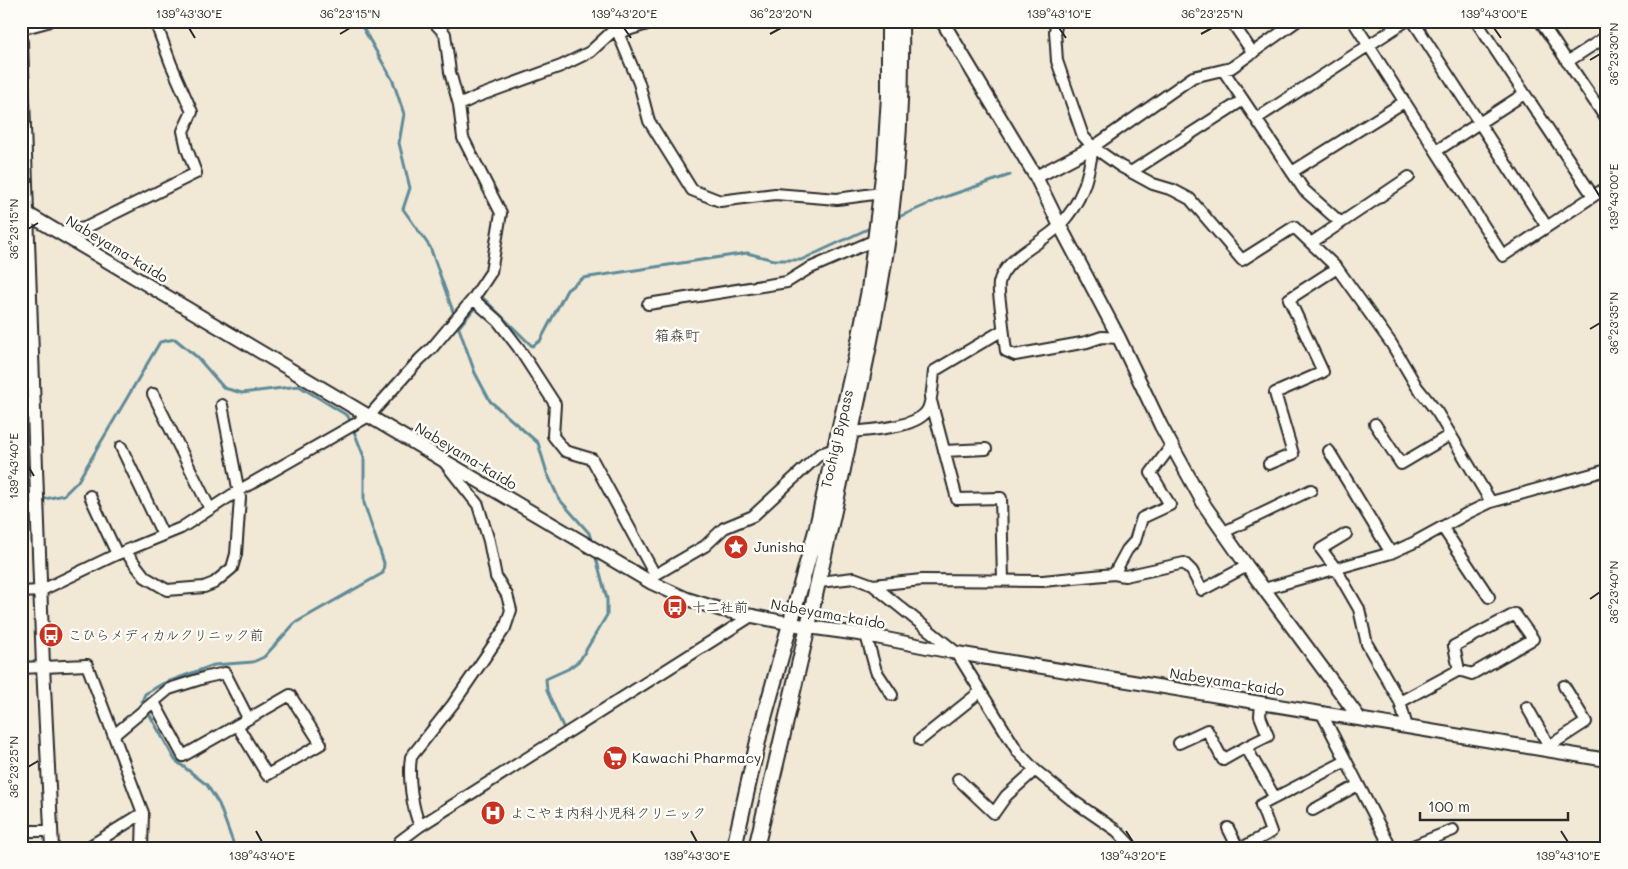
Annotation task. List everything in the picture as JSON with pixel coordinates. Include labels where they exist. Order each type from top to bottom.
[{"type":"main road","name":"Tochigi Bypass","points":[[734,848],[760,732],[816,531],[869,290],[881,193],[889,96],[889,21]]},
{"type":"main road","name":"Tochigi Bypass","points":[[756,848],[819,582],[880,290],[891,216],[901,96],[901,21]]},
{"type":"street","points":[[21,28],[47,21]]},
{"type":"street","points":[[59,232],[85,228],[196,173],[187,149],[183,131],[192,112],[171,64],[156,21]]},
{"type":"street","points":[[21,592],[40,592],[121,553],[181,528],[238,490],[369,416],[432,348],[473,299],[491,272],[501,213],[463,138],[459,106],[450,72],[445,34],[432,21]]},
{"type":"street","points":[[459,106],[583,56],[590,52],[616,25],[657,21]]},
{"type":"street","points":[[942,21],[1036,177],[1119,338],[1161,426],[1205,506],[1360,719]]},
{"type":"street","points":[[1057,21],[1055,31],[1057,61],[1083,136],[1092,147],[1153,184],[1190,198],[1242,260],[1294,227],[1338,268],[1391,343],[1417,387],[1437,412],[1491,502]]},
{"type":"street","points":[[1232,21],[1253,53]]},
{"type":"street","points":[[1036,177],[1092,147],[1193,77],[1231,68],[1297,21]]},
{"type":"street","points":[[1353,21],[1503,256],[1607,187]]},
{"type":"street","points":[[1256,118],[1406,21]]},
{"type":"street","points":[[1413,21],[1547,226]]},
{"type":"street","points":[[1476,21],[1593,196]]},
{"type":"street","points":[[1540,21],[1607,120]]},
{"type":"street","points":[[1604,21],[1607,25]]},
{"type":"street","points":[[616,25],[639,83],[649,121],[692,190],[720,201],[775,194],[837,199],[881,193]]},
{"type":"street","points":[[1567,62],[1607,36]]},
{"type":"street","points":[[21,42],[28,380],[52,848]]},
{"type":"street","points":[[1223,70],[1304,190],[1341,223]]},
{"type":"street","points":[[1436,151],[1524,94]]},
{"type":"street","points":[[1131,172],[1243,100]]},
{"type":"street","points":[[1292,172],[1404,102]]},
{"type":"street","points":[[1092,147],[1085,187],[1076,204],[1060,226],[1046,238],[1014,259],[999,282],[1003,330],[1006,351],[1015,355],[1087,342],[1102,337],[1119,338]]},
{"type":"street","points":[[1311,243],[1409,177]]},
{"type":"street","name":"Nabeyama-kaido","points":[[24,211],[443,460],[691,601],[722,610],[808,627],[866,635],[957,653],[1546,748],[1607,760]]},
{"type":"street","points":[[648,304],[787,282],[808,269],[875,240]]},
{"type":"street","points":[[1270,464],[1293,454],[1275,393],[1323,372],[1289,299],[1338,268]]},
{"type":"street","points":[[473,299],[498,320],[555,404],[553,436],[565,451],[592,459],[654,579],[705,546],[724,528],[753,516],[820,454],[835,449]]},
{"type":"street","points":[[851,432],[891,427],[914,421],[928,409],[934,371],[1003,330]]},
{"type":"street","points":[[153,394],[210,509]]},
{"type":"street","points":[[930,397],[957,499],[1000,498],[1003,580]]},
{"type":"street","points":[[90,496],[121,553],[145,577],[167,590],[204,587],[214,583],[232,568],[236,554],[240,498],[222,405]]},
{"type":"street","points":[[1375,424],[1401,464],[1450,435]]},
{"type":"street","points":[[1114,574],[1126,550],[1135,541],[1142,518],[1170,504],[1151,473],[1172,445]]},
{"type":"street","points":[[121,446],[163,535]]},
{"type":"street","points":[[944,451],[986,449]]},
{"type":"street","points":[[1330,451],[1391,553]]},
{"type":"street","points":[[420,826],[414,813],[411,758],[453,704],[505,628],[511,610],[507,595],[496,577],[489,541],[478,505],[443,460]]},
{"type":"street","points":[[1264,589],[1391,553],[1491,502],[1607,470]]},
{"type":"street","points":[[1224,532],[1311,490]]},
{"type":"street","points":[[1443,528],[1489,596]]},
{"type":"street","points":[[1346,534],[1320,549],[1336,570],[1359,609],[1367,644],[1400,702],[1407,727]]},
{"type":"street","points":[[873,584],[922,580],[1043,581],[1114,574],[1125,576],[1184,563],[1192,571],[1202,590],[1247,566]]},
{"type":"street","points":[[819,582],[854,578],[873,584],[957,653],[1018,752],[1035,770],[1072,800],[1117,831],[1133,848]]},
{"type":"street","points":[[1400,702],[1459,670],[1472,674],[1533,639],[1515,614],[1454,646],[1459,670]]},
{"type":"street","points":[[396,848],[400,841],[420,826],[753,615]]},
{"type":"street","points":[[866,635],[876,671],[892,695]]},
{"type":"street","points":[[21,668],[87,665],[142,812],[142,848]]},
{"type":"street","points":[[114,735],[169,690],[225,673],[248,718]]},
{"type":"street","points":[[1527,707],[1546,748],[1586,722],[1564,686]]},
{"type":"street","points":[[920,740],[980,692]]},
{"type":"street","points":[[154,702],[183,756],[248,718],[290,695],[321,744],[267,775],[237,725]]},
{"type":"street","points":[[1179,743],[1207,730],[1222,760],[1268,736],[1260,716],[1261,703]]},
{"type":"street","points":[[1320,712],[1391,848]]},
{"type":"street","points":[[1246,747],[1275,798]]},
{"type":"street","points":[[1228,828],[1240,848],[1271,832],[1261,805],[1346,761]]},
{"type":"street","points":[[958,778],[994,813],[1006,796],[1035,770]]},
{"type":"street","points":[[1313,810],[1358,785]]},
{"type":"street","points":[[87,848],[142,812]]},
{"type":"street","points":[[1408,848],[1453,830]]},
{"type":"street","points":[[21,831],[51,831]]},
{"type":"waterway","points":[[359,21],[393,81],[404,114],[399,143],[410,188],[403,209],[430,247],[475,373],[490,401],[538,443],[547,473],[559,499],[589,533],[592,543]]},
{"type":"waterway","points":[[894,219],[942,198],[1010,175]]},
{"type":"waterway","points":[[458,328],[483,298],[532,346],[540,341],[567,290],[583,278],[747,253],[774,260],[801,260],[872,227]]},
{"type":"waterway","points":[[40,500],[64,495],[78,481],[160,342],[175,339],[197,357],[224,388],[242,393],[299,386],[348,416],[364,457],[364,503],[384,563],[383,573],[295,623],[264,657],[253,662],[214,665],[162,684],[145,694],[142,701],[175,760],[207,785],[219,804],[235,848]]},
{"type":"waterway","points":[[21,505],[34,502]]},
{"type":"waterway","points":[[564,729],[547,691],[546,679],[568,669],[580,660],[607,615],[607,599],[595,554]]},
{"type":"place","name":"Junisha","points":[[736,547]]},
{"type":"place","name":"十二社前","points":[[675,607]]},
{"type":"place","name":"こひらメディカルクリニック前","points":[[51,635]]},
{"type":"place","name":"Kawachi Pharmacy","points":[[615,758]]},
{"type":"place","name":"よこやま内科小児科クリニック","points":[[493,813]]},
{"type":"district","name":"箱森町","points":[[677,336]]}]
